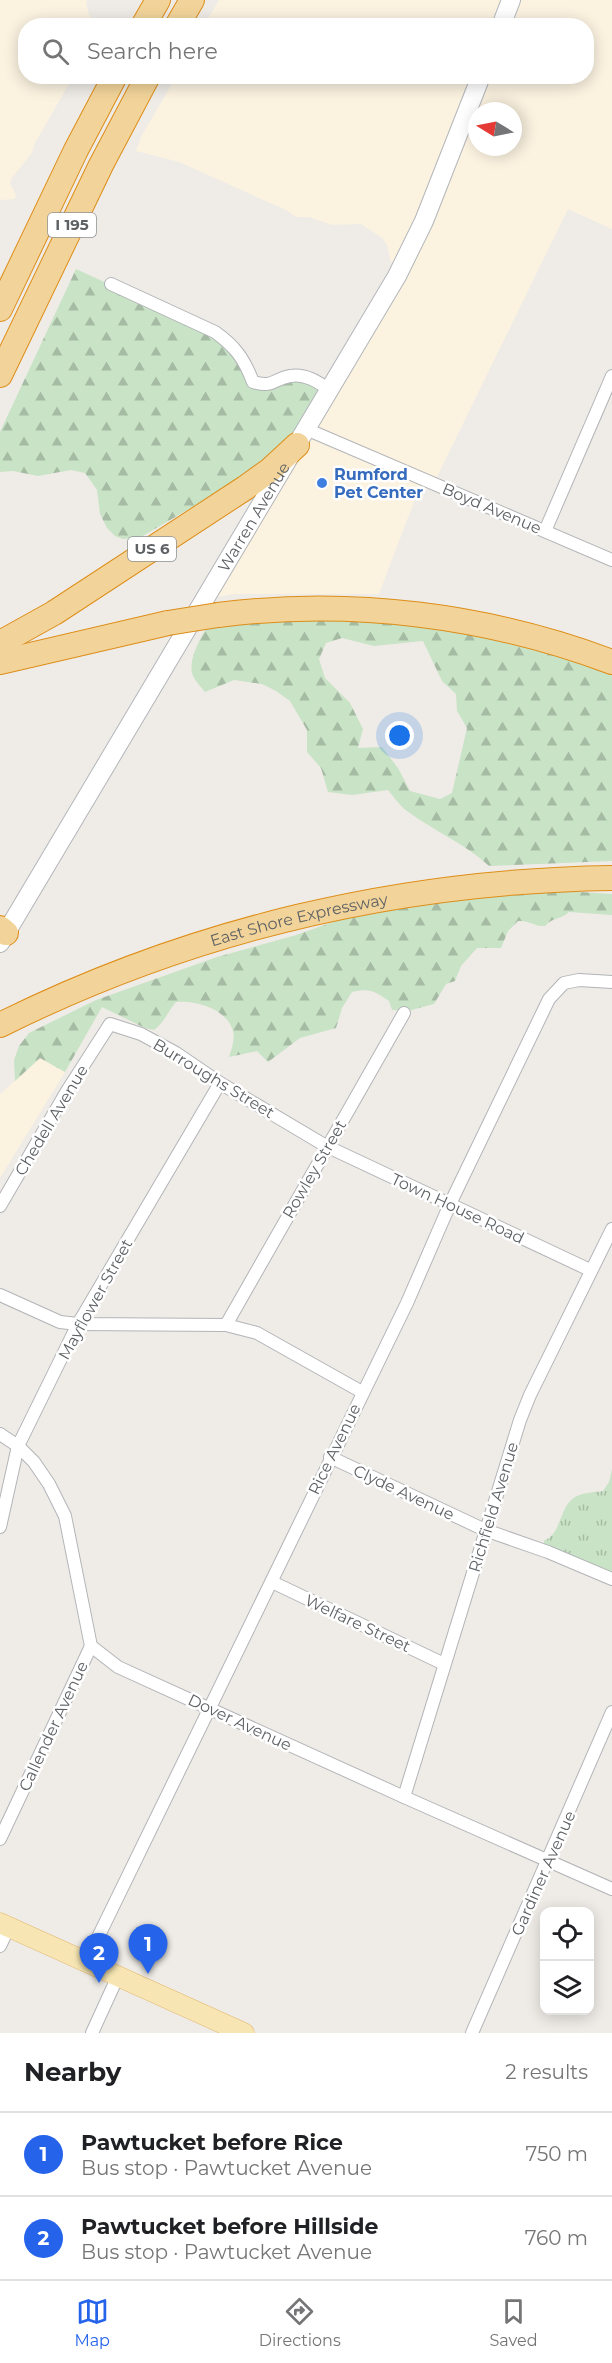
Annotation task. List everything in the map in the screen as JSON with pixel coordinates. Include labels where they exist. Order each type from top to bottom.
[{"type":"highway","points":[[148,18],[158,0]]},
{"type":"highway","points":[[182,18],[192,0]]},
{"type":"highway","name":"I 195","points":[[0,309],[76,150],[111,84]]},
{"type":"highway","name":"I 195","points":[[0,375],[87,193],[144,84]]},
{"type":"highway","name":"US 6","points":[[0,643],[61,609],[253,483],[302,437]]},
{"type":"highway","points":[[0,662],[168,622],[218,615],[304,609],[413,614],[482,624],[523,633],[612,662]]},
{"type":"highway","name":"East Shore Expressway","points":[[0,1025],[87,984],[145,962],[245,929],[299,915],[369,900],[451,888],[533,880],[612,878]]},
{"type":"main road","points":[[504,18],[511,0]]},
{"type":"main road","name":"Warren Avenue","points":[[2,935],[390,289],[415,241],[478,84]]},
{"type":"main road","points":[[4,1925],[231,2030]]},
{"type":"street","points":[[111,284],[215,332],[228,341],[244,359],[253,382],[263,385],[275,383],[288,376],[302,376],[330,390]]},
{"type":"street","points":[[545,531],[612,376]]},
{"type":"street","name":"Boyd Avenue","points":[[302,437],[545,531],[612,560]]},
{"type":"street","name":"Rice Avenue","points":[[86,1962],[407,1302],[450,1204],[549,999],[564,983],[579,980],[612,981]]},
{"type":"street","name":"Rowley Street","points":[[226,1325],[326,1146],[404,1013]]},
{"type":"street","name":"Burroughs Street","points":[[103,1035],[110,1024],[141,1034],[176,1053],[220,1083],[326,1146]]},
{"type":"street","name":"Chedell Avenue","points":[[0,1206],[67,1091],[103,1035]]},
{"type":"street","name":"Mayflower Street","points":[[0,1527],[18,1446],[78,1324],[220,1083]]},
{"type":"street","name":"Town House Road","points":[[326,1146],[590,1270]]},
{"type":"street","name":"Richfield Avenue","points":[[404,1797],[520,1420],[612,1228]]},
{"type":"street","points":[[0,1294],[60,1322],[226,1325],[257,1333],[362,1392]]},
{"type":"street","points":[[0,1434],[18,1446],[34,1462],[49,1484],[65,1516],[91,1646]]},
{"type":"street","name":"Clyde Avenue","points":[[330,1457],[485,1530],[548,1552],[612,1579]]},
{"type":"street","name":"Welfare Street","points":[[272,1582],[444,1664]]},
{"type":"street","name":"Dover Avenue","points":[[91,1646],[118,1667],[612,1889]]},
{"type":"street","name":"Callender Avenue","points":[[0,1839],[91,1646]]},
{"type":"street","name":"Gardiner Avenue","points":[[472,2033],[612,1712]]},
{"type":"street","points":[[0,1946],[4,1925]]},
{"type":"street","points":[[92,2033],[118,1976]]},
{"type":"shaded area","points":[[0,0],[87,0],[92,18],[18,18],[18,84],[69,84],[35,143],[32,153],[12,178],[10,183],[16,195],[15,199],[0,200]]},
{"type":"shaded area","points":[[219,0],[612,0],[612,229],[568,209],[434,483],[415,499],[379,594],[235,594],[208,598],[400,266],[391,262],[387,245],[382,238],[361,224],[332,225],[309,217],[296,217],[286,210],[179,162],[136,151],[141,137],[172,84],[594,84],[594,18],[208,18]]},
{"type":"shaded area","points":[[40,1058],[65,1072],[0,1178],[0,1094]]},
{"type":"green space","points":[[76,269],[213,332],[225,340],[252,382],[274,388],[297,380],[323,384],[299,445],[141,537],[123,539],[115,536],[107,528],[100,514],[97,490],[85,473],[71,470],[38,476],[13,471],[0,472],[0,432]]},
{"type":"green space","points":[[351,616],[513,639],[612,673],[612,861],[489,866],[407,811],[388,790],[352,795],[328,792],[321,768],[307,752],[307,730],[290,701],[262,684],[234,680],[205,692],[197,682],[192,670],[193,657],[208,626]],"holes":[[[342,638],[374,646],[423,641],[442,681],[456,694],[457,711],[467,728],[452,793],[440,799],[410,791],[398,768],[382,747],[358,748],[363,729],[350,703],[325,678],[319,659],[326,643]]]},
{"type":"green space","points":[[565,891],[612,894],[612,915],[569,912],[545,926],[518,921],[508,931],[501,948],[477,948],[461,966],[455,981],[446,984],[434,1004],[408,1011],[392,1010],[389,1001],[375,993],[368,990],[352,992],[342,1008],[336,1028],[300,1038],[268,1062],[257,1051],[229,1057],[234,1039],[232,1028],[223,1015],[200,1004],[176,1002],[154,1030],[145,1028],[102,1007],[65,1072],[40,1058],[15,1081],[14,1060],[19,1046],[29,1033],[96,1000],[217,957],[296,935],[347,917],[459,898]]},
{"type":"green space","points":[[612,1469],[612,1579],[544,1551],[544,1541],[554,1532],[566,1507],[575,1497],[603,1491],[609,1482]]},
{"type":"place","name":"Rumford Pet Center","points":[[322,483]]},
{"type":"place","name":"Pawtucket before Rice","points":[[148,1974]]},
{"type":"place","name":"Pawtucket before Hillside","points":[[99,1983]]}]
